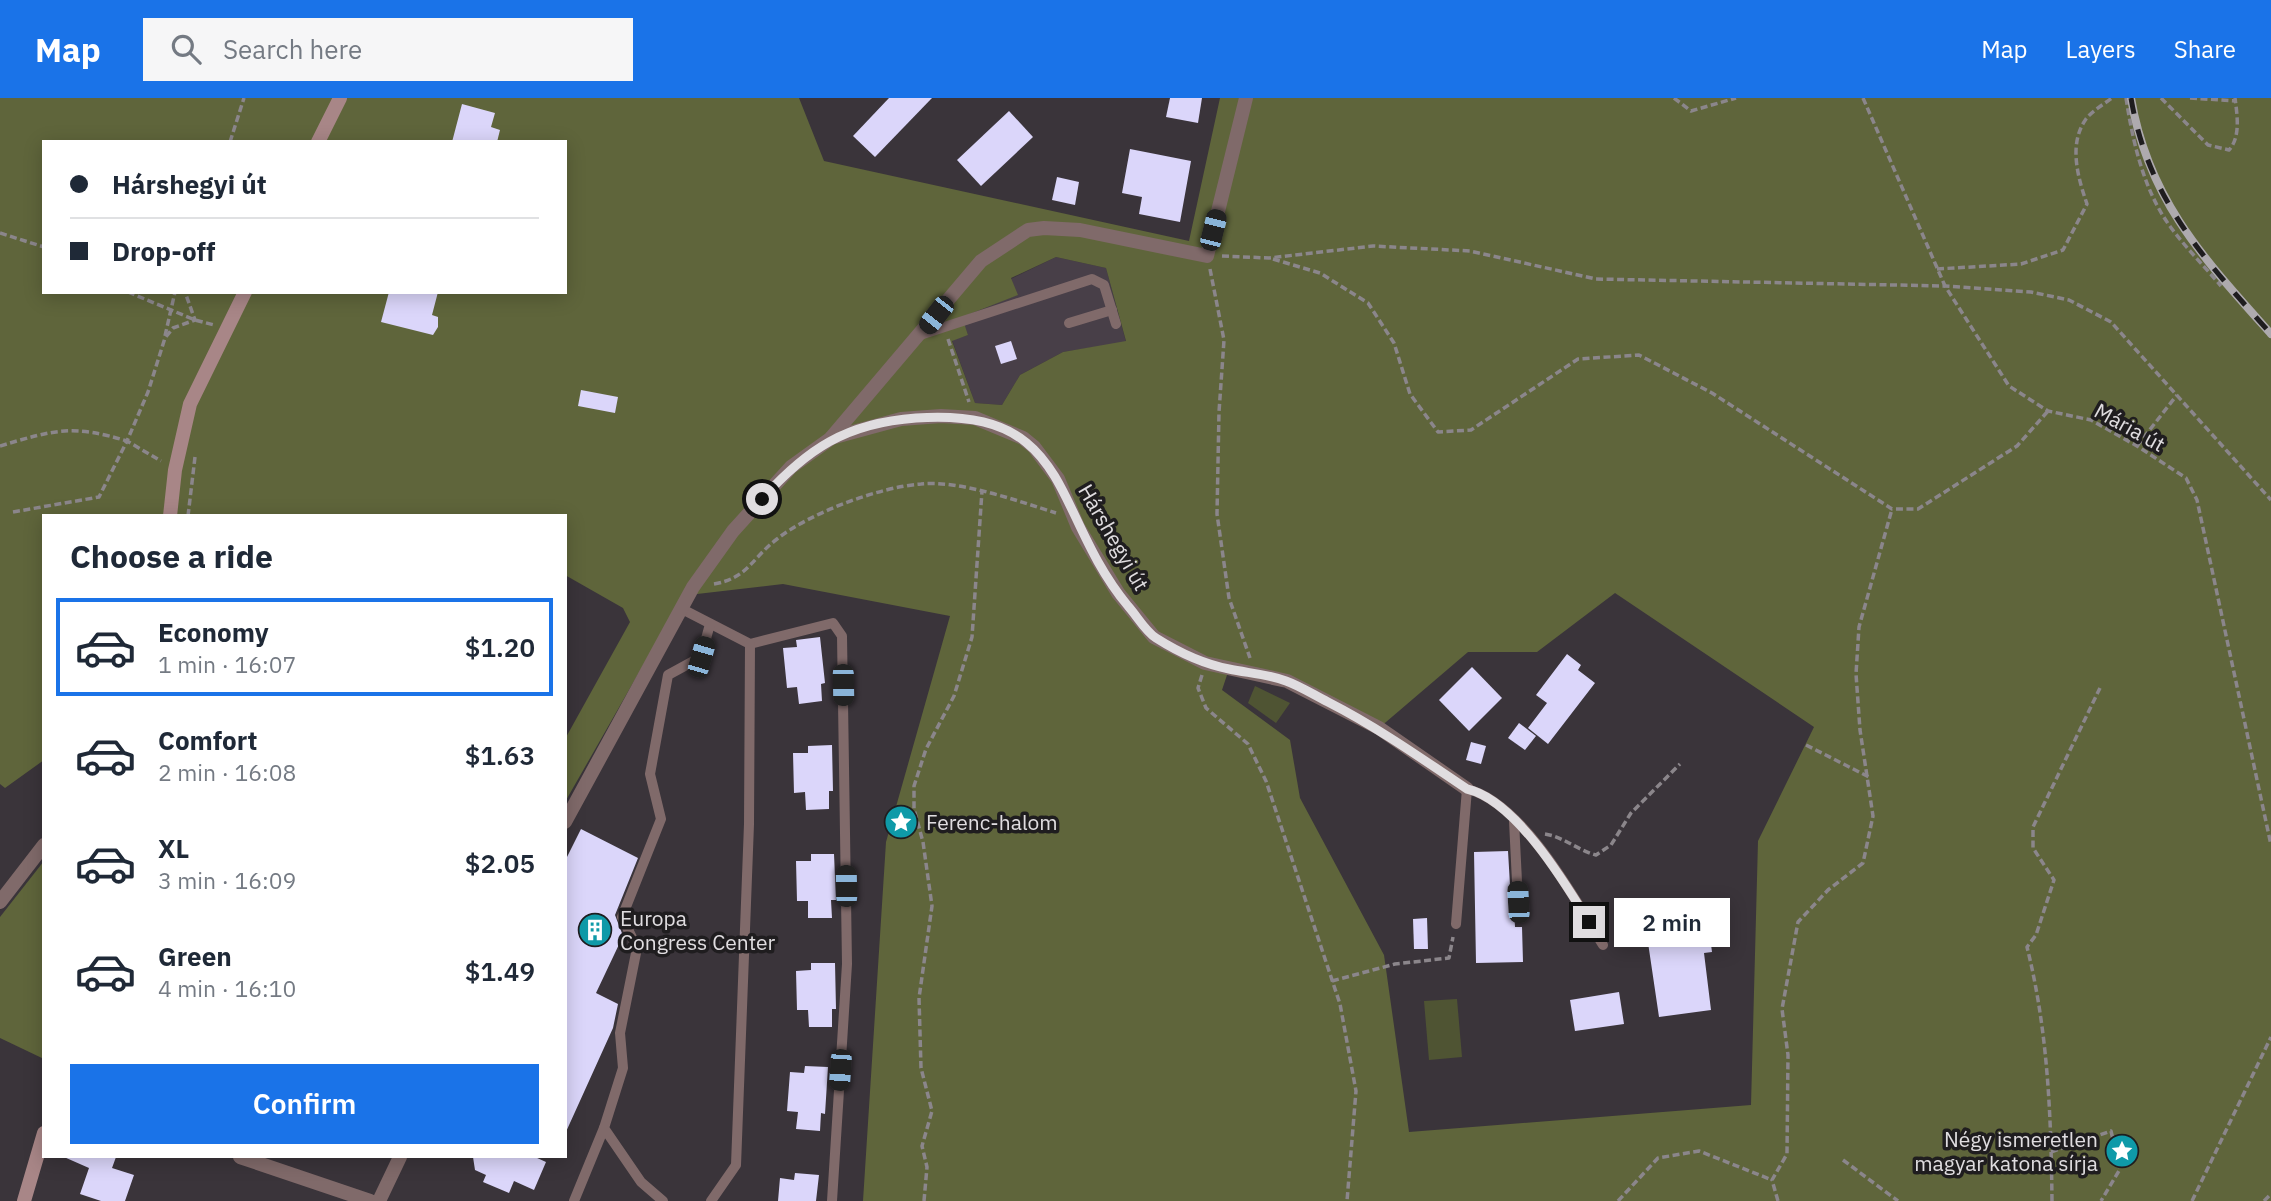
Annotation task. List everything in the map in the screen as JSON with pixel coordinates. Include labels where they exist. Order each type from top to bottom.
[{"type":"main road","points":[[319,140],[340,98]]},
{"type":"main road","points":[[170,514],[175,470],[190,404],[244,294]]},
{"type":"main road","points":[[24,1201],[42,1140]]},
{"type":"street","points":[[1207,256],[1246,98]]},
{"type":"street","name":"Hárshegyi út","points":[[567,818],[693,587],[733,531],[791,467],[830,439],[920,335],[967,274],[1028,230],[1044,228],[1080,230],[1207,256]]},
{"type":"street","name":"Hárshegyi út","points":[[830,439],[901,419],[941,416],[975,418],[1000,426],[1034,447],[1058,479],[1078,527],[1118,593],[1154,637],[1205,663],[1287,681],[1379,728],[1467,789]]},
{"type":"street","points":[[0,902],[42,848]]},
{"type":"street","points":[[243,1158],[370,1201]]},
{"type":"street","points":[[379,1201],[400,1158]]},
{"type":"lane","points":[[920,335],[1092,279],[1104,285],[1116,324]]},
{"type":"lane","points":[[1069,323],[1112,310]]},
{"type":"lane","points":[[682,610],[750,645],[832,623],[842,636],[847,964],[832,1201]]},
{"type":"lane","points":[[574,1201],[604,1128],[624,1068],[620,1033],[637,948],[622,917],[661,819],[650,774],[668,675],[701,657],[710,624]]},
{"type":"lane","points":[[711,1201],[736,1165],[749,824],[750,645]]},
{"type":"lane","points":[[1455,923],[1467,789],[1479,792],[1529,837],[1575,898],[1603,945]]},
{"type":"lane","points":[[1514,821],[1518,902]]},
{"type":"lane","points":[[604,1128],[641,1182],[663,1201]]},
{"type":"path","points":[[231,140],[244,98]]},
{"type":"path","points":[[1674,98],[1691,111],[1736,98]]},
{"type":"path","name":"Mária út","points":[[1863,98],[1945,286],[2009,386],[2048,411],[2091,420],[2186,478],[2197,500],[2271,845]]},
{"type":"path","points":[[1937,269],[2021,264],[2063,250],[2087,204],[2076,172],[2076,150],[2085,119],[2112,98]]},
{"type":"path","points":[[2126,98],[2132,136],[2144,177],[2170,227],[2221,286]]},
{"type":"path","points":[[2161,98],[2208,145],[2229,150],[2234,145],[2238,122],[2236,99],[2190,98]]},
{"type":"path","points":[[0,233],[42,246]]},
{"type":"path","points":[[1256,673],[1229,598],[1217,514],[1219,412],[1224,340],[1207,256],[1269,258],[1373,246],[1470,251],[1596,279],[1945,286],[2031,292],[2069,300],[2111,322],[2271,500]]},
{"type":"path","points":[[1269,258],[1320,273],[1368,303],[1394,343],[1410,394],[1438,432],[1471,430],[1578,359],[1639,355],[1712,393],[1892,509],[1918,509],[2017,446],[2048,411]]},
{"type":"path","points":[[133,294],[195,320],[228,328]]},
{"type":"path","points":[[13,512],[100,497],[148,392],[165,338],[174,294]]},
{"type":"path","points":[[186,294],[195,320]]},
{"type":"path","points":[[165,338],[173,328],[195,320]]},
{"type":"path","points":[[944,328],[975,418]]},
{"type":"path","points":[[2137,446],[2177,395]]},
{"type":"path","points":[[0,446],[69,429],[91,430],[127,441],[175,470]]},
{"type":"path","points":[[188,514],[196,452]]},
{"type":"path","points":[[693,587],[734,581],[778,538],[820,514],[874,495],[922,484],[982,491],[1059,514],[1078,527]]},
{"type":"path","points":[[924,1201],[927,1167],[922,1146],[932,1111],[921,1068],[919,998],[932,906],[923,842],[914,809],[914,786],[926,748],[954,696],[972,637],[982,491]]},
{"type":"path","points":[[1778,1201],[1772,1180],[1787,1154],[1788,1055],[1782,1009],[1798,922],[1828,890],[1863,863],[1873,816],[1860,730],[1856,674],[1859,627],[1892,509]]},
{"type":"path","points":[[1205,663],[1198,688],[1206,708],[1248,744],[1266,781],[1340,1004],[1356,1090],[1346,1201]]},
{"type":"path","points":[[2052,1201],[2048,1069],[2036,985],[2027,947],[2036,935],[2054,880],[2033,848],[2033,827],[2100,688]]},
{"type":"path","points":[[1805,745],[1868,777]]},
{"type":"path","points":[[1529,837],[1541,833],[1560,836],[1576,850],[1596,855],[1611,845],[1631,813],[1680,764]]},
{"type":"path","points":[[1332,981],[1395,964],[1449,958],[1455,923]]},
{"type":"path","points":[[2192,1201],[2271,1037]]},
{"type":"path","points":[[2051,1152],[2111,1131],[2120,1169],[2101,1201]]},
{"type":"path","points":[[1618,1201],[1658,1158],[1699,1151],[1772,1180]]},
{"type":"path","points":[[1843,1160],[1898,1201]]},
{"type":"path","points":[[2264,1201],[2271,1194]]},
{"type":"shaded area","points":[[1056,257],[1106,268],[1126,342],[1063,352],[1020,375],[1002,405],[975,403],[952,340],[968,335],[961,317],[1017,295],[1011,279]]},
{"type":"green space","points":[[0,98],[799,98],[824,161],[1189,241],[1220,98],[2271,98],[2271,1201],[863,1201],[886,842],[950,616],[783,584],[697,594],[686,590],[567,798],[567,735],[630,622],[623,608],[567,576],[567,514],[42,514],[42,761],[5,788],[0,784]],"holes":[[[1056,257],[1106,268],[1126,341],[1063,352],[1020,375],[1002,405],[975,403],[952,341],[968,335],[962,317],[1018,295],[1011,278]],[[1615,593],[1814,727],[1758,841],[1751,1105],[1409,1132],[1384,955],[1300,798],[1290,740],[1222,690],[1229,669],[1287,681],[1379,728],[1468,652],[1537,652]]]},
{"type":"green space","points":[[1255,686],[1290,703],[1276,723],[1248,703]]},
{"type":"green space","points":[[42,864],[42,1058],[0,1038],[0,917]]},
{"type":"green space","points":[[1457,999],[1462,1057],[1429,1060],[1424,1001]]},
{"type":"building","points":[[889,98],[932,98],[875,157],[853,136]]},
{"type":"building","points":[[1170,98],[1202,98],[1198,123],[1166,117]]},
{"type":"building","points":[[462,104],[495,113],[491,127],[500,130],[498,140],[453,140]]},
{"type":"building","points":[[1009,111],[1033,137],[981,186],[957,160]]},
{"type":"building","points":[[1130,149],[1191,161],[1180,222],[1139,214],[1142,197],[1122,193]]},
{"type":"building","points":[[1057,177],[1079,182],[1075,205],[1052,200]]},
{"type":"building","points":[[388,294],[437,294],[432,315],[438,317],[438,327],[433,335],[381,322]]},
{"type":"building","points":[[1011,341],[1017,359],[1001,364],[995,346]]},
{"type":"building","points":[[581,390],[618,397],[615,413],[578,406]]},
{"type":"building","points":[[820,637],[825,683],[821,684],[822,701],[799,704],[797,687],[787,688],[783,648],[797,647],[796,640]]},
{"type":"building","points":[[1567,654],[1581,665],[1578,670],[1595,683],[1548,744],[1528,728],[1547,703],[1536,695]]},
{"type":"building","points":[[1472,667],[1502,698],[1469,731],[1439,700]]},
{"type":"building","points":[[1519,723],[1536,736],[1525,750],[1508,738]]},
{"type":"building","points":[[1471,742],[1486,746],[1481,764],[1466,760]]},
{"type":"building","points":[[832,745],[833,791],[829,791],[829,809],[806,810],[805,792],[794,793],[793,753],[808,753],[808,746]]},
{"type":"building","name":"Europa Congress Center","points":[[581,829],[638,858],[615,915],[623,936],[596,993],[618,1004],[613,1028],[567,1130],[567,857]]},
{"type":"building","points":[[1508,851],[1511,902],[1515,927],[1522,927],[1523,962],[1476,963],[1474,852]]},
{"type":"building","points":[[811,854],[834,854],[836,900],[831,900],[832,918],[808,918],[808,901],[797,901],[796,861],[811,861]]},
{"type":"building","points":[[1427,918],[1428,949],[1414,949],[1413,919]]},
{"type":"building","points":[[1697,922],[1700,939],[1710,937],[1712,952],[1704,953],[1711,1010],[1659,1017],[1646,929]]},
{"type":"building","points":[[811,963],[835,963],[836,1009],[832,1009],[832,1027],[809,1027],[808,1010],[797,1010],[796,971],[811,970]]},
{"type":"building","points":[[1619,992],[1624,1024],[1575,1031],[1570,1000]]},
{"type":"building","points":[[805,1066],[828,1067],[825,1114],[821,1113],[820,1131],[796,1129],[798,1112],[787,1111],[790,1072],[804,1073]]},
{"type":"building","points":[[66,1158],[116,1158],[112,1168],[134,1175],[125,1201],[101,1201],[80,1194],[89,1168]]},
{"type":"building","points":[[473,1158],[537,1158],[546,1162],[534,1190],[514,1181],[509,1193],[483,1182],[486,1175],[475,1170]]},
{"type":"building","points":[[795,1173],[819,1175],[816,1201],[778,1201],[780,1178],[794,1180]]},
{"type":"railway","points":[[2131,98],[2139,134],[2165,198],[2202,254],[2271,334]]},
{"type":"place","name":"Ferenc-halom","points":[[901,822]]},
{"type":"place","name":"Europa Congress Center","points":[[595,930]]},
{"type":"place","name":"Négy ismeretlen magyar katona sírja","points":[[2122,1151]]},
{"type":"route","points":[[762,499],[791,467],[830,439],[901,419],[941,416],[975,418],[1000,426],[1023,438],[1046,462],[1058,479],[1078,527],[1118,593],[1154,637],[1205,663],[1287,681],[1379,728],[1467,789],[1479,792],[1503,809],[1529,837],[1575,898],[1589,922]]}]
